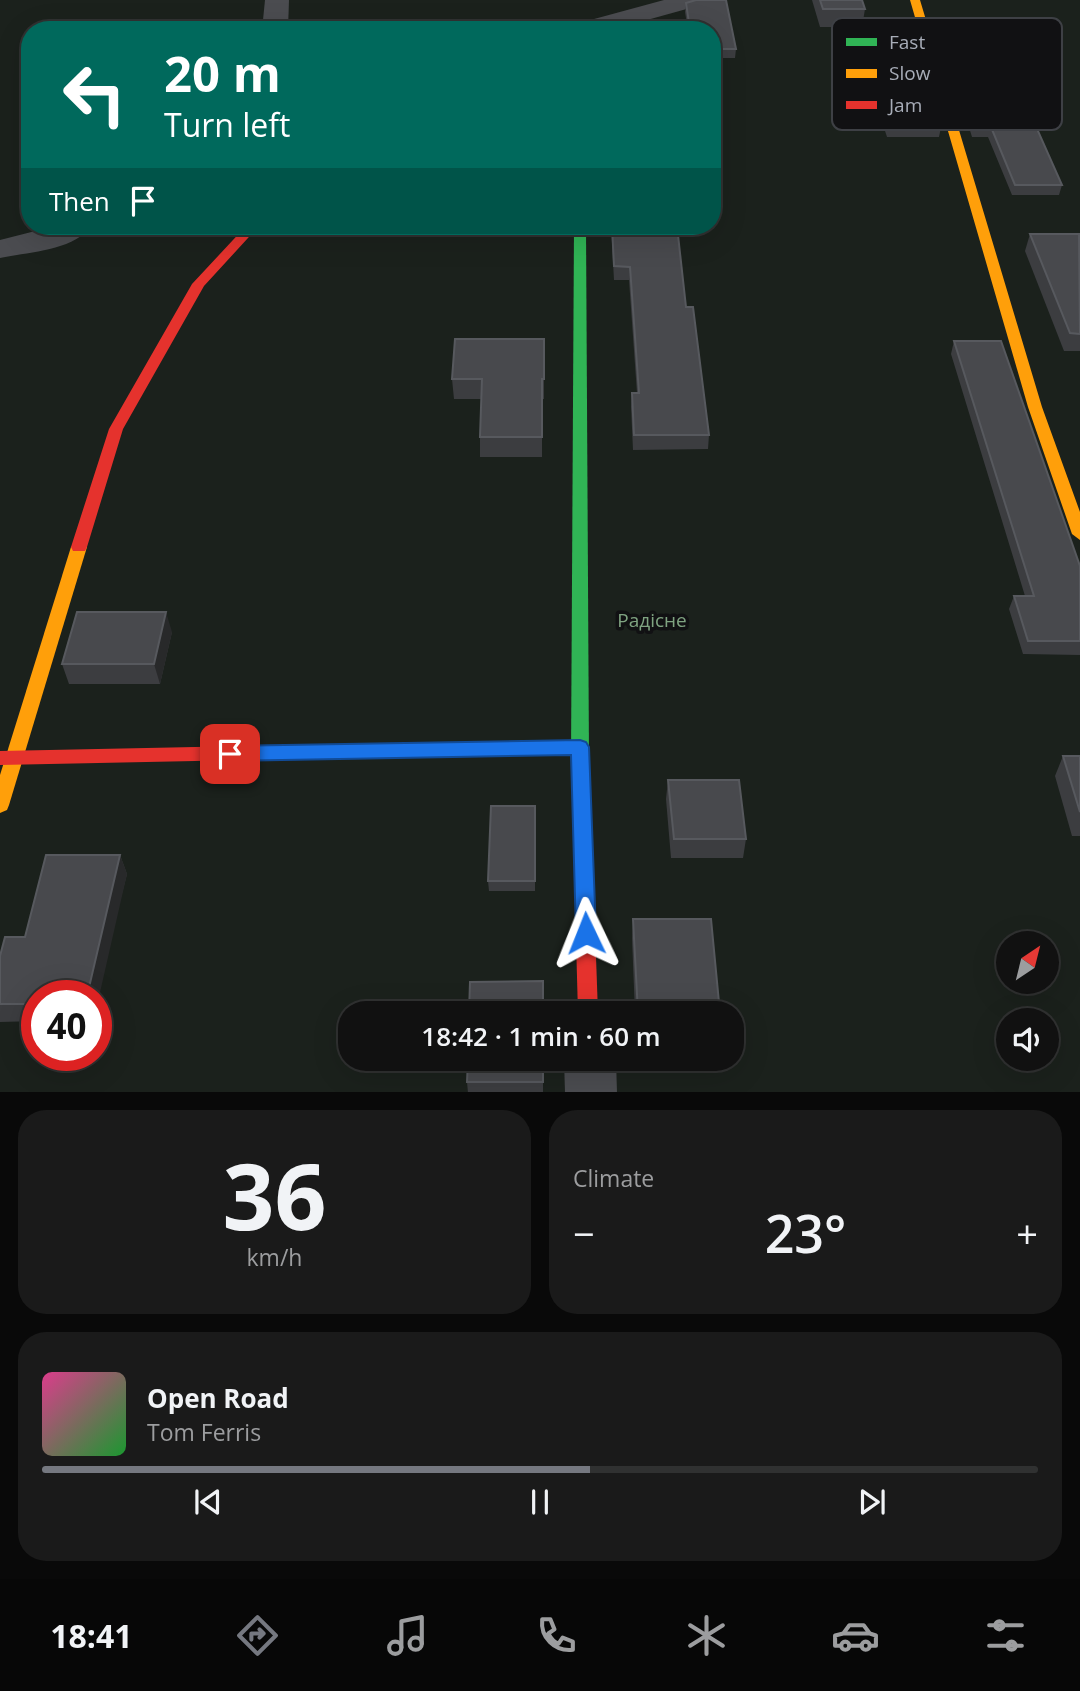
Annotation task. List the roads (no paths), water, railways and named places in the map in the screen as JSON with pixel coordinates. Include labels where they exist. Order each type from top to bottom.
[{"type":"street","points":[[276,21],[277,0]]},
{"type":"street","points":[[614,21],[692,0]]},
{"type":"street","points":[[915,0],[920,18]]},
{"type":"street","points":[[953,130],[1035,407],[1080,534]]},
{"type":"street","points":[[0,249],[60,235]]},
{"type":"street","points":[[0,805],[7,758],[116,429],[199,284],[245,235]]},
{"type":"street","points":[[580,235],[580,747],[588,1001]]},
{"type":"street","points":[[7,758],[580,747]]},
{"type":"street","points":[[590,1071],[591,1092]]},
{"type":"park label","name":"Радісне","points":[[652,620]]}]
